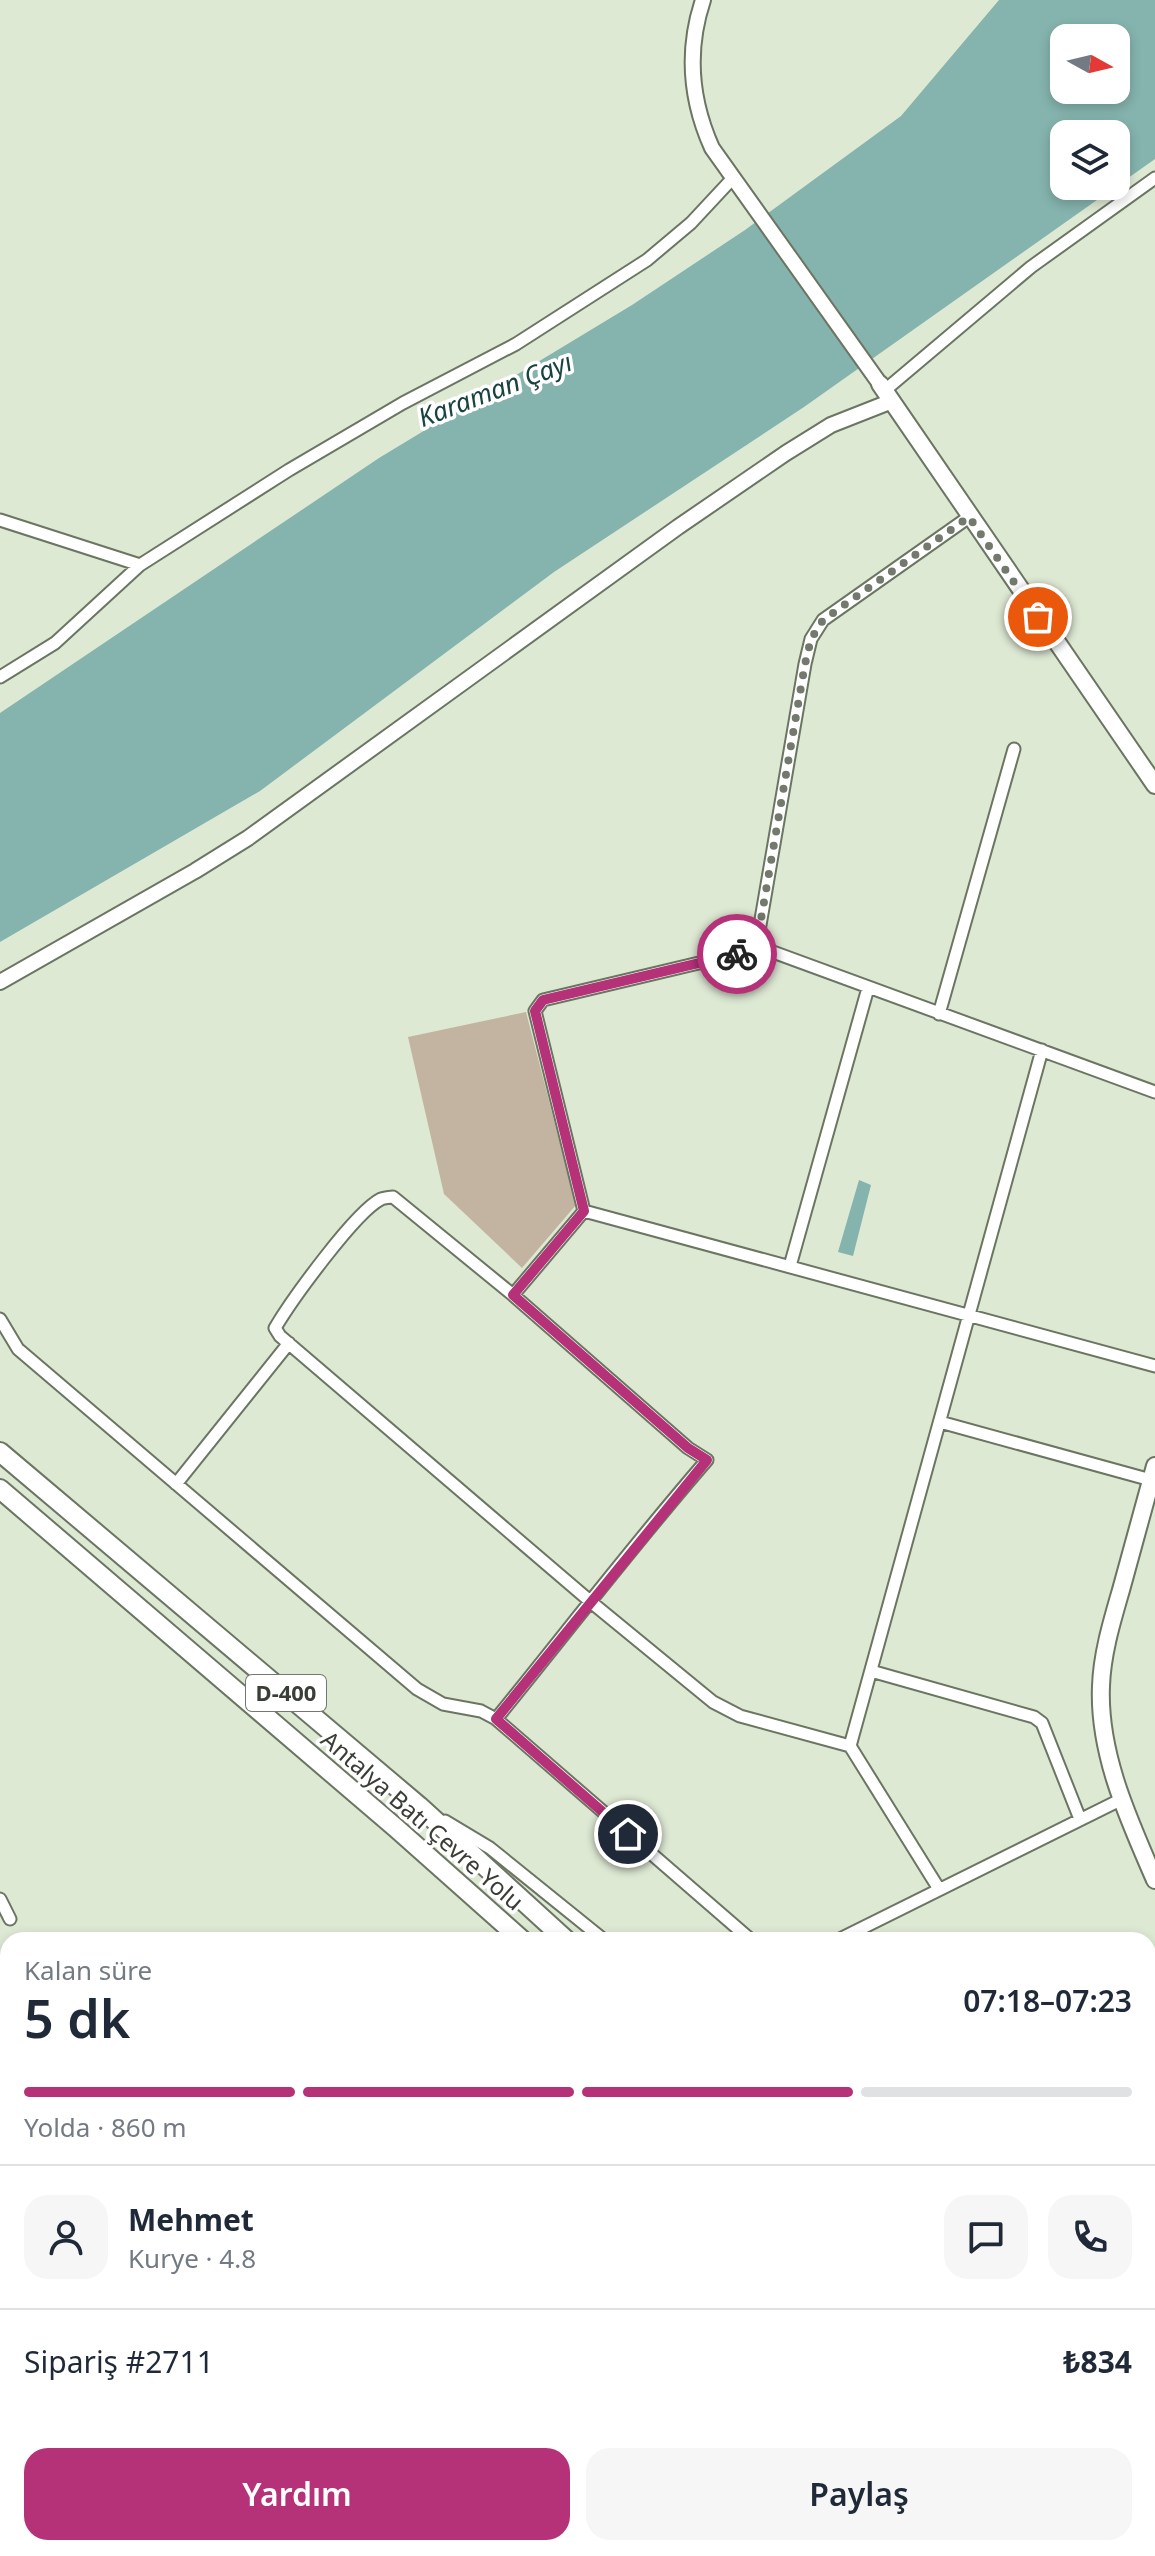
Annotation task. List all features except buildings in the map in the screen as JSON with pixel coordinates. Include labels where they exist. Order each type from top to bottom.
[{"type":"highway","name":"D-400","points":[[0,1452],[419,1806],[557,1932]]},
{"type":"highway","name":"Antalya Batı Çevre Yolu","points":[[0,1489],[513,1932]]},
{"type":"main road","points":[[885,392],[1155,785]]},
{"type":"main road","points":[[1153,1473],[1108,1635],[1101,1686],[1103,1725],[1122,1799],[1155,1880]]},
{"type":"street","points":[[703,0],[693,36],[693,91],[704,131],[744,197],[885,392]]},
{"type":"street","points":[[0,982],[248,838],[678,527],[786,453],[885,392],[1031,267],[1155,178]]},
{"type":"street","points":[[0,677],[55,643],[140,565],[353,433],[516,344],[647,260],[691,223],[732,179]]},
{"type":"street","points":[[762,948],[759,931],[811,639],[823,620],[969,517]]},
{"type":"street","points":[[0,520],[140,565]]},
{"type":"street","points":[[939,1014],[1014,749]]},
{"type":"street","points":[[584,1211],[535,1011],[543,1000],[762,948],[1155,1092]]},
{"type":"street","points":[[790,1266],[868,988]]},
{"type":"street","points":[[850,1746],[1042,1050]]},
{"type":"street","points":[[496,1719],[591,1602],[707,1460],[688,1448],[513,1295],[393,1197],[382,1198],[354,1224],[287,1307],[275,1328],[591,1602],[713,1702],[740,1716],[850,1746],[939,1889]]},
{"type":"street","points":[[584,1211],[1155,1366]]},
{"type":"street","points":[[513,1295],[584,1211]]},
{"type":"street","points":[[0,1319],[18,1349],[417,1689],[443,1704],[481,1711],[496,1719],[742,1932]]},
{"type":"street","points":[[176,1484],[289,1343]]},
{"type":"street","points":[[940,1422],[1153,1473]]},
{"type":"street","points":[[871,1671],[1034,1717],[1042,1723],[1080,1819]]},
{"type":"street","points":[[854,1932],[1122,1799]]},
{"type":"street","points":[[419,1806],[490,1848],[594,1932]]},
{"type":"street","points":[[0,1899],[10,1919]]},
{"type":"shaded area","points":[[526,1012],[576,1205],[522,1268],[444,1194],[408,1037]]},
{"type":"water","name":"Karaman Çayı","points":[[999,0],[1155,0],[1155,159],[1130,177],[1130,120],[1050,120],[1050,200],[1097,200],[804,407],[554,572],[260,791],[0,942],[0,713],[379,458],[632,305],[745,230],[901,116]]},
{"type":"water","points":[[859,1180],[871,1185],[853,1256],[838,1252]]},
{"type":"way so far","points":[[737,954],[762,948],[759,931],[805,664],[811,639],[823,620],[969,517],[1038,617]]},
{"type":"route","points":[[628,1834],[496,1719],[707,1460],[688,1448],[513,1295],[584,1211],[535,1011],[543,1000],[737,954]]}]
